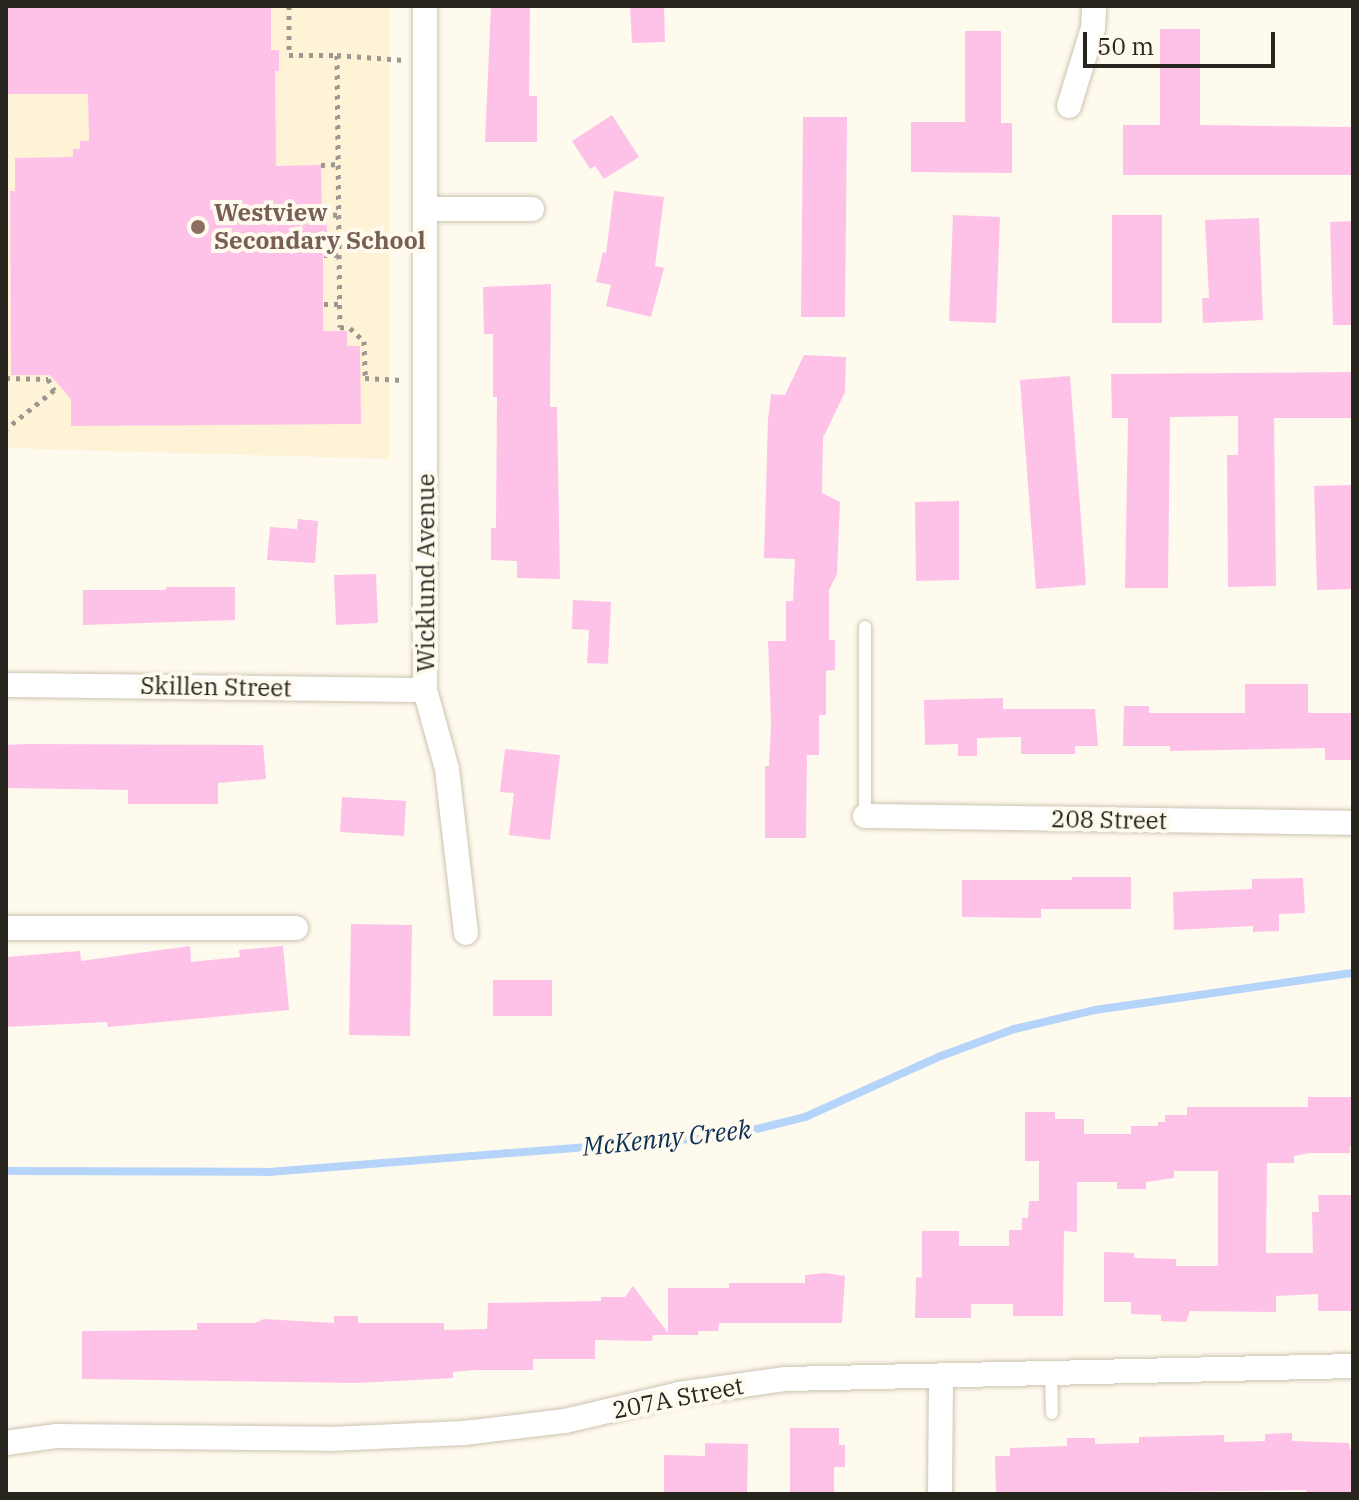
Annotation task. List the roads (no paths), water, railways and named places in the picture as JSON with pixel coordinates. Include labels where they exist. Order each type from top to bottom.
[{"type":"street","name":"Wicklund Avenue","points":[[425,6],[425,690],[447,769],[466,933]]},
{"type":"street","points":[[1069,106],[1093,28],[1094,6]]},
{"type":"street","points":[[427,209],[532,209]]},
{"type":"street","name":"Skillen Street","points":[[6,685],[425,690]]},
{"type":"street","name":"208 Street","points":[[865,816],[1353,823]]},
{"type":"street","points":[[6,928],[296,928]]},
{"type":"street","name":"207A Street","points":[[6,1443],[56,1436],[329,1439],[435,1436],[565,1421],[738,1384],[800,1378],[1353,1366]]},
{"type":"street","points":[[940,1494],[941,1375]]},
{"type":"lane","points":[[865,627],[865,816]]},
{"type":"lane","points":[[1051,1372],[1052,1413]]},
{"type":"waterway","name":"McKenny Creek","points":[[6,1171],[269,1172],[728,1136],[805,1117],[941,1056],[1014,1029],[1095,1010],[1353,973]]},
{"type":"place","name":"Westview Secondary School","points":[[198,227]]}]
